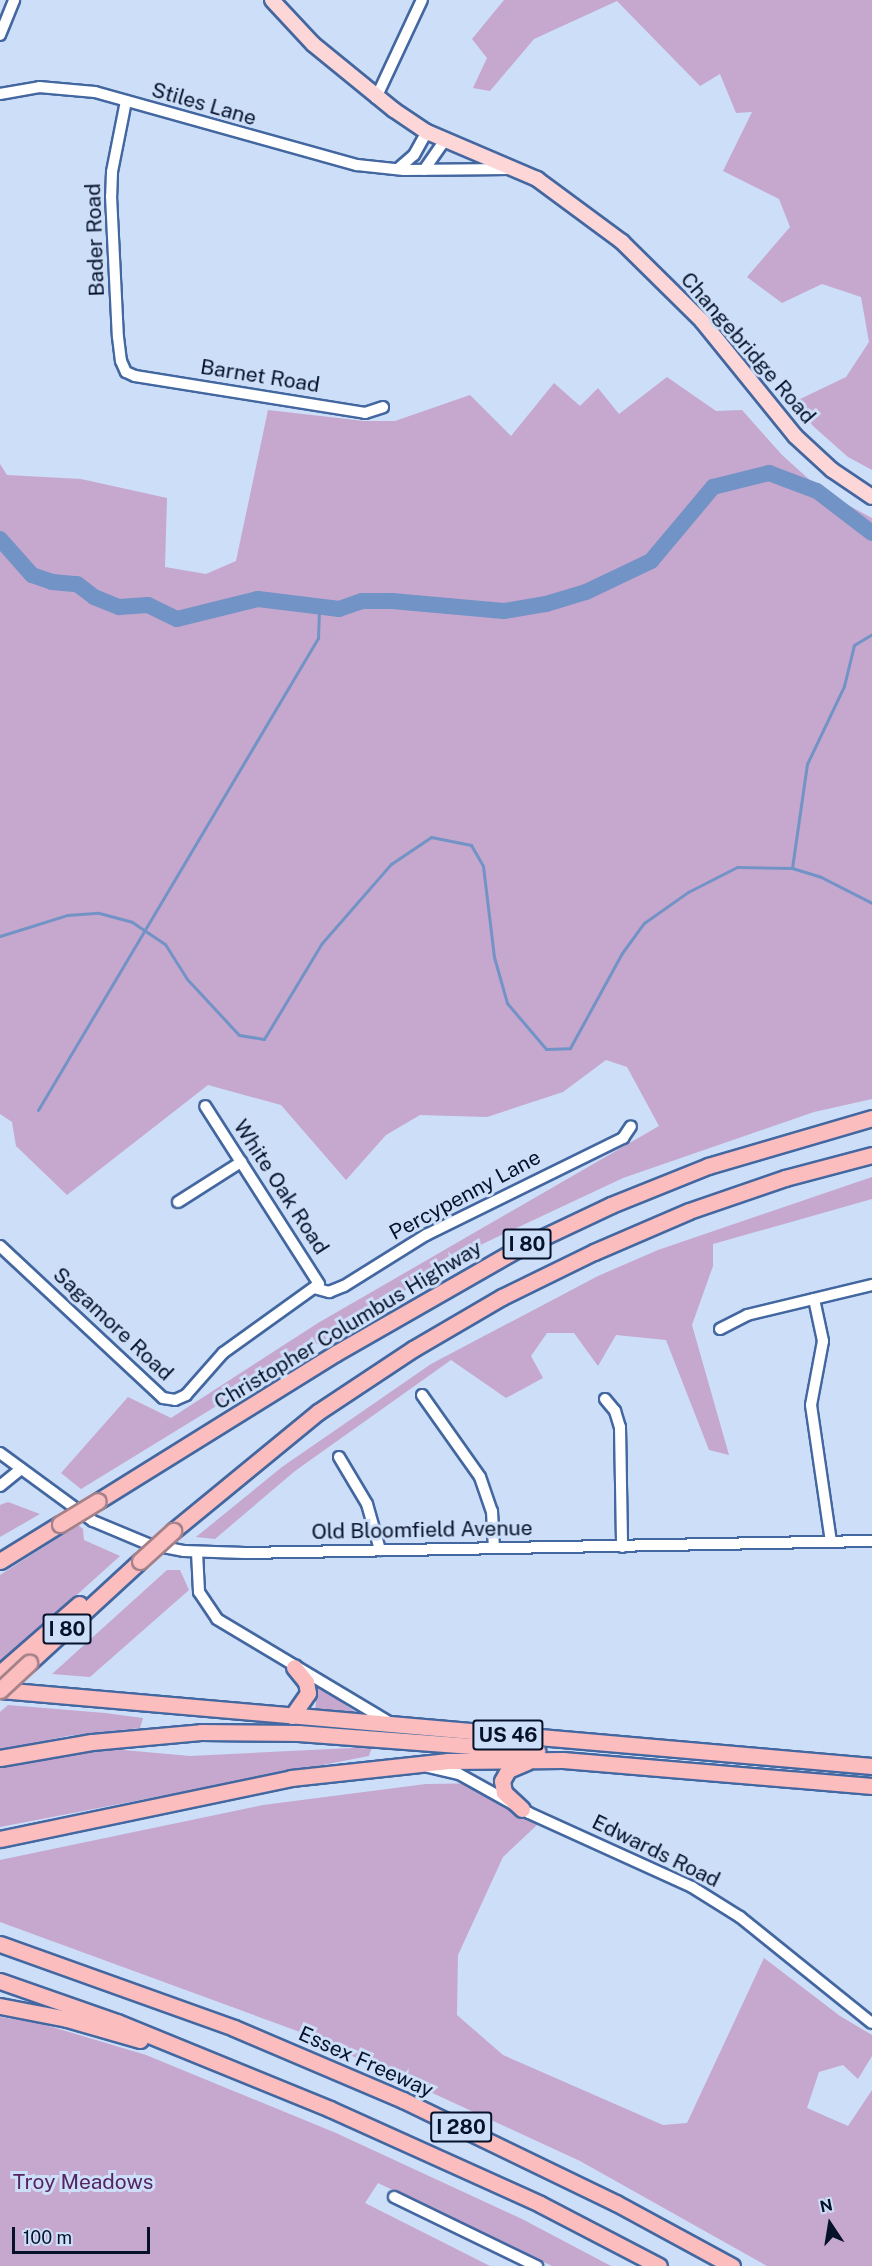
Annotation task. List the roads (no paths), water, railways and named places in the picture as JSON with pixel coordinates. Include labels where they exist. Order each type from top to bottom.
[{"type":"highway","name":"Christopher Columbus Highway","points":[[0,1561],[384,1324],[516,1250],[612,1205],[708,1166],[872,1118]]},
{"type":"highway","name":"I 80","points":[[0,1690],[173,1531],[318,1413],[413,1349],[502,1297],[594,1252],[689,1211],[785,1178],[872,1155]]},
{"type":"highway","points":[[0,1673],[83,1600],[104,1594]]},
{"type":"highway","points":[[292,1716],[308,1693],[306,1682],[294,1667]]},
{"type":"highway","name":"US 46","points":[[0,1690],[872,1766]]},
{"type":"highway","points":[[0,1758],[135,1737],[261,1731],[553,1752],[562,1760]]},
{"type":"highway","points":[[522,1809],[504,1792],[502,1781],[508,1770],[535,1760]]},
{"type":"highway","name":"US 46","points":[[0,1839],[291,1778],[398,1765],[562,1760],[872,1786]]},
{"type":"highway","name":"Essex Freeway","points":[[0,1944],[234,2028],[403,2100],[616,2203],[732,2266]]},
{"type":"highway","points":[[0,1981],[213,2061]]},
{"type":"highway","points":[[0,2006],[67,2019],[213,2061]]},
{"type":"highway","name":"I 280","points":[[213,2061],[459,2165],[659,2266]]},
{"type":"main road","name":"Changebridge Road","points":[[272,0],[313,44],[376,98],[427,132],[512,169],[561,194],[661,278],[708,328],[795,436],[832,470],[872,497]]},
{"type":"street","points":[[0,35],[14,0]]},
{"type":"street","points":[[376,98],[422,0]]},
{"type":"street","name":"Stiles Lane","points":[[0,93],[39,87],[74,88],[310,155],[357,165],[424,170],[512,169]]},
{"type":"street","name":"Bader Road","points":[[126,101],[111,196],[121,361],[131,374]]},
{"type":"street","points":[[400,167],[414,155],[427,132]]},
{"type":"street","points":[[424,170],[445,140]]},
{"type":"street","name":"Barnet Road","points":[[131,374],[365,412],[383,407]]},
{"type":"street","name":"White Oak Road","points":[[205,1106],[311,1268],[319,1284],[314,1288]]},
{"type":"street","name":"Percypenny Lane","points":[[314,1288],[335,1291],[426,1235],[623,1138],[631,1126]]},
{"type":"street","points":[[178,1202],[241,1161]]},
{"type":"street","name":"Sagamore Road","points":[[2,1251],[169,1400],[186,1395],[223,1353],[314,1288]]},
{"type":"street","points":[[720,1329],[747,1315],[872,1285]]},
{"type":"street","points":[[814,1299],[822,1341],[811,1405],[831,1542]]},
{"type":"street","points":[[422,1395],[480,1477],[492,1511],[494,1548]]},
{"type":"street","points":[[605,1399],[615,1411],[620,1427],[622,1547]]},
{"type":"street","points":[[0,1453],[21,1469],[0,1486]]},
{"type":"street","points":[[339,1457],[367,1504],[380,1550]]},
{"type":"street","name":"Old Bloomfield Avenue","points":[[21,1469],[57,1497],[121,1535],[197,1552],[622,1547],[872,1541]]},
{"type":"street","points":[[197,1552],[199,1592],[217,1619],[373,1715],[401,1725]]},
{"type":"street","name":"Edwards Road","points":[[398,1765],[459,1774],[522,1809],[709,1896],[872,2023]]},
{"type":"street","points":[[394,2196],[537,2266]]},
{"type":"waterway","points":[[0,539],[32,575],[52,582],[77,584],[94,597],[119,607],[148,605],[177,619],[258,599],[339,609],[362,601],[392,601],[504,611],[546,604],[586,592],[651,561],[713,487],[769,473],[817,491],[872,533]]},
{"type":"waterway","points":[[38,1110],[318,638],[319,608]]},
{"type":"waterway","points":[[792,868],[807,764],[844,686],[854,645],[872,634]]},
{"type":"waterway","points":[[0,936],[67,915],[99,913],[132,922],[165,944],[187,979],[239,1035],[264,1039],[322,943],[391,864],[431,837],[471,845],[483,866],[494,957],[507,1003],[546,1049],[570,1048],[622,953],[644,923],[688,892],[737,867],[792,868],[821,877],[872,903]]},
{"type":"park label","name":"Troy Meadows","points":[[83,2182]]}]
